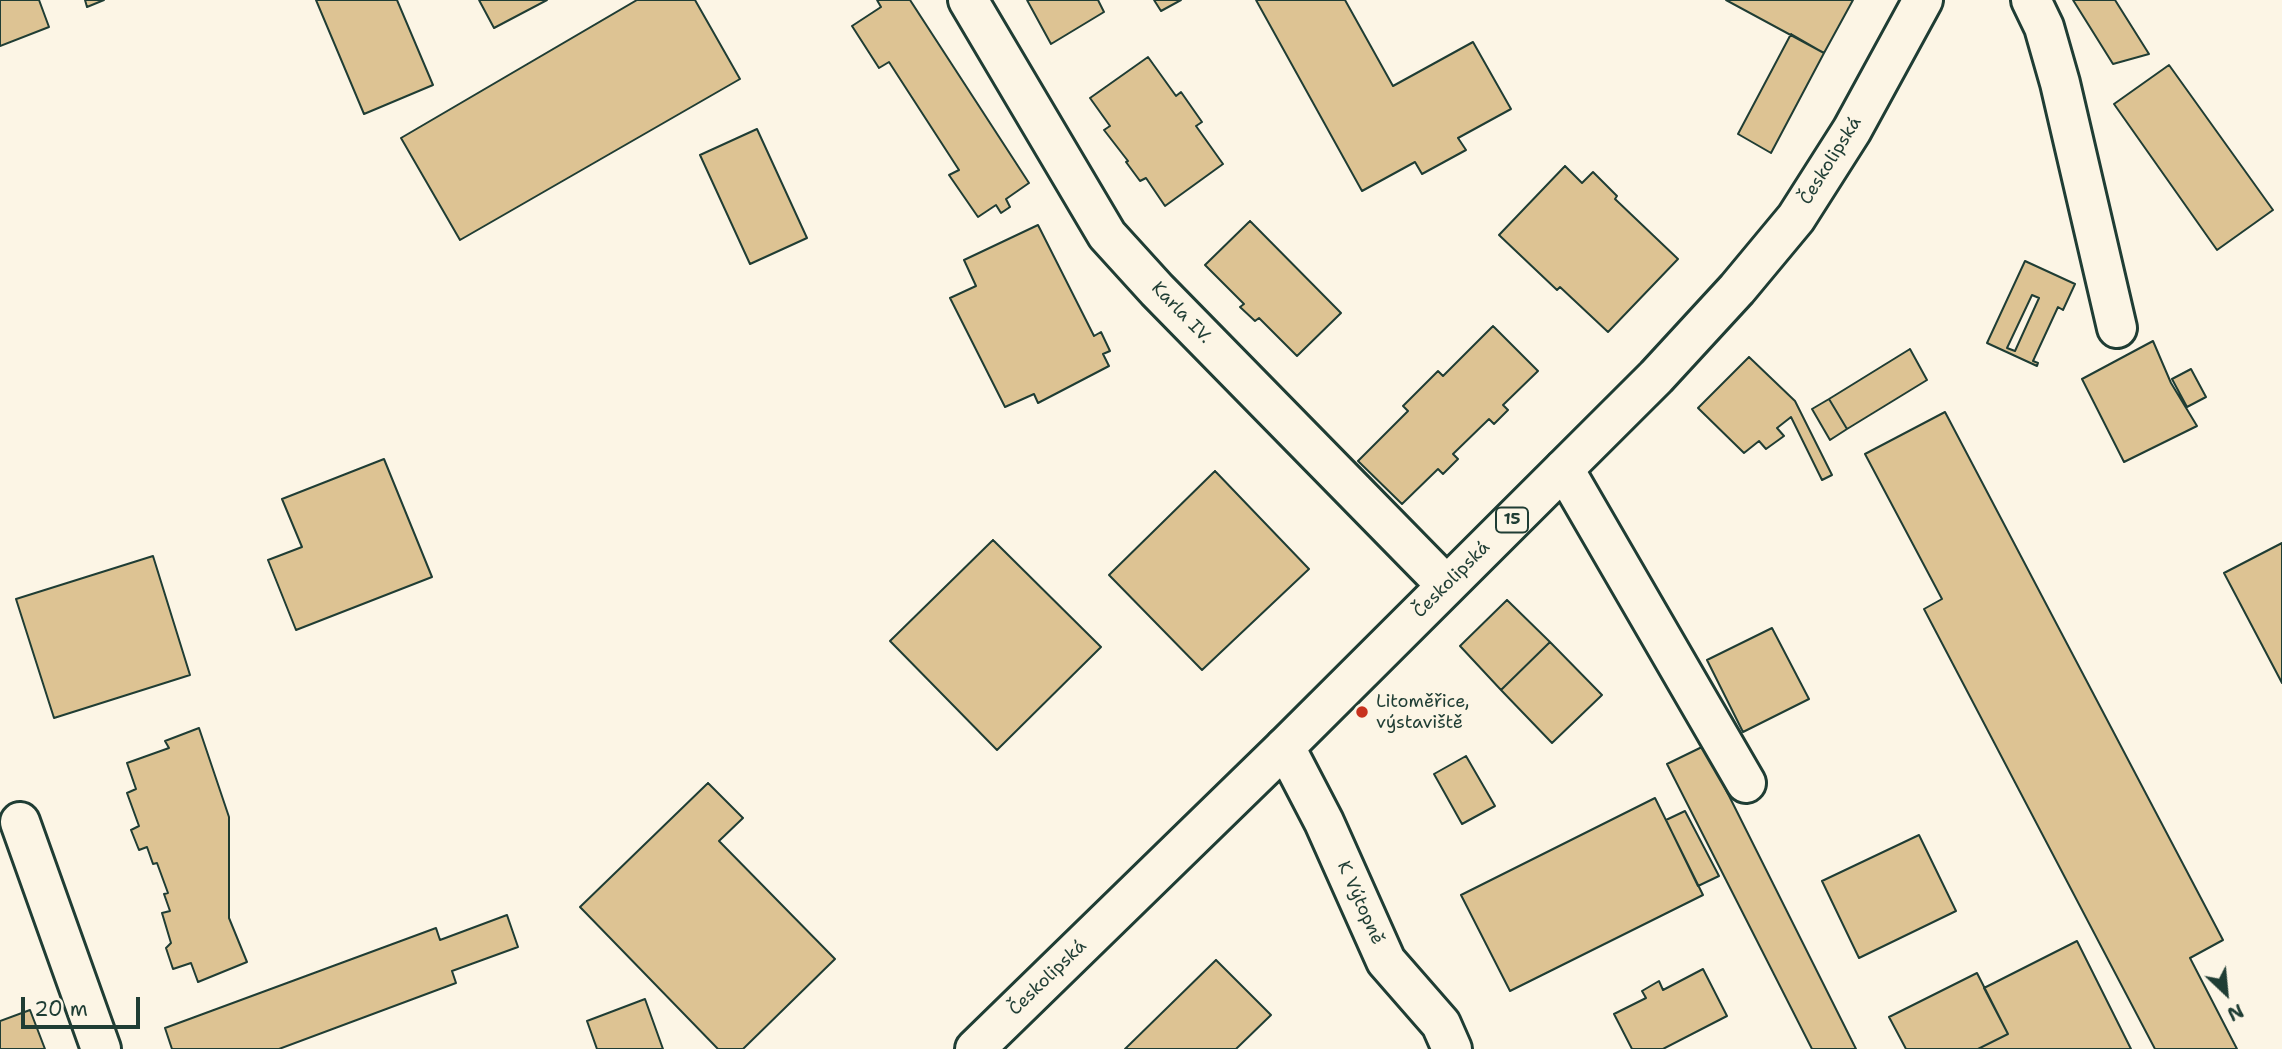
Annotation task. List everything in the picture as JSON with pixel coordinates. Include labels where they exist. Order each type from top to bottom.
[{"type":"main road","name":"Karla IV.","points":[[968,0],[1107,234],[1167,300],[1446,585]]},
{"type":"main road","name":"Českolipská","points":[[975,1049],[1564,469],[1656,377],[1737,289],[1796,218],[1852,130],[1923,0]]},
{"type":"main road","points":[[2031,0],[2044,27],[2060,83],[2117,328]]},
{"type":"main road","points":[[1564,469],[1746,783]]},
{"type":"main road","name":"K Výtopně","points":[[1284,747],[1324,822],[1386,961],[1441,1024],[1452,1049]]},
{"type":"main road","points":[[20,822],[101,1049]]},
{"type":"building","points":[[0,0],[39,0],[49,27],[0,46]]},
{"type":"building","points":[[85,0],[104,0],[87,7]]},
{"type":"building","points":[[316,0],[397,0],[433,85],[364,114]]},
{"type":"building","points":[[479,0],[547,0],[494,28]]},
{"type":"building","points":[[637,0],[695,0],[740,79],[460,240],[401,138]]},
{"type":"building","points":[[877,0],[910,0],[1029,183],[1006,199],[1010,207],[1001,213],[996,205],[978,217],[949,175],[959,170],[889,62],[879,68],[852,26],[881,7]]},
{"type":"building","points":[[1027,0],[1098,0],[1104,12],[1051,44]]},
{"type":"building","points":[[1154,0],[1181,0],[1161,11]]},
{"type":"building","points":[[1256,0],[1345,0],[1393,86],[1473,42],[1511,109],[1458,138],[1466,150],[1422,174],[1415,162],[1362,191]]},
{"type":"building","points":[[1726,0],[1853,0],[1824,53]]},
{"type":"building","points":[[2073,0],[2115,0],[2149,54],[2113,64]]},
{"type":"building","points":[[1791,34],[1824,53],[1771,153],[1738,134]]},
{"type":"building","points":[[1148,57],[1176,96],[1181,92],[1202,122],[1196,126],[1223,164],[1165,206],[1146,178],[1140,181],[1126,162],[1128,161],[1104,130],[1110,126],[1090,98]]},
{"type":"building","points":[[2169,65],[2273,210],[2217,250],[2114,104]]},
{"type":"building","points":[[757,129],[807,238],[750,264],[700,155]]},
{"type":"building","points":[[1565,166],[1582,183],[1593,172],[1617,196],[1615,199],[1678,259],[1608,332],[1560,287],[1557,290],[1499,235]]},
{"type":"building","points":[[1250,221],[1341,313],[1297,356],[1259,318],[1255,321],[1240,307],[1244,304],[1205,265]]},
{"type":"building","points":[[1038,225],[1094,336],[1101,332],[1110,351],[1103,354],[1109,366],[1038,403],[1034,394],[1005,407],[950,298],[976,286],[964,260]]},
{"type":"building","points":[[2025,261],[2075,284],[2063,310],[2058,307],[2033,361],[2038,363],[2037,366],[1987,343]],"holes":[[[2032,295],[2039,298],[2015,351],[2007,348]]]},
{"type":"building","points":[[1493,326],[1538,371],[1503,405],[1508,410],[1494,424],[1489,419],[1453,454],[1458,459],[1443,474],[1438,469],[1402,504],[1358,461],[1408,411],[1403,406],[1438,371],[1443,376]]},
{"type":"building","points":[[2153,341],[2171,383],[2197,426],[2124,462],[2082,379]]},
{"type":"building","points":[[1910,349],[1927,380],[1847,429],[1829,399]]},
{"type":"building","points":[[1749,357],[1795,401],[1832,475],[1822,480],[1791,417],[1777,428],[1784,436],[1766,449],[1759,441],[1744,453],[1698,408]]},
{"type":"building","points":[[2191,369],[2206,397],[2187,407],[2172,379]]},
{"type":"building","points":[[1829,399],[1847,429],[1830,440],[1812,409]]},
{"type":"building","points":[[1945,412],[2223,940],[2190,958],[2237,1049],[2155,1049],[1924,609],[1942,599],[1865,454]]},
{"type":"building","points":[[384,459],[432,577],[296,630],[268,560],[302,547],[282,499]]},
{"type":"building","points":[[1215,471],[1309,569],[1202,670],[1109,575]]},
{"type":"building","points":[[993,540],[1101,647],[997,750],[890,641]]},
{"type":"building","points":[[2282,543],[2282,683],[2224,573]]},
{"type":"building","points":[[153,556],[190,675],[54,718],[16,599]]},
{"type":"building","points":[[1507,600],[1550,642],[1501,690],[1460,646]]},
{"type":"building","points":[[1772,628],[1809,699],[1743,732],[1707,660]]},
{"type":"building","points":[[1550,642],[1602,695],[1552,743],[1501,690]]},
{"type":"building","points":[[199,728],[229,817],[229,918],[247,962],[198,982],[191,963],[173,969],[166,948],[171,943],[162,913],[170,911],[164,894],[168,893],[157,863],[153,864],[147,847],[139,850],[131,830],[139,826],[127,793],[136,789],[127,763],[169,748],[165,741]]},
{"type":"building","points":[[1704,746],[1856,1049],[1812,1049],[1667,764]]},
{"type":"building","points":[[1466,756],[1495,806],[1462,824],[1434,774]]},
{"type":"building","points":[[708,783],[743,818],[719,841],[835,959],[743,1049],[718,1049],[580,907]]},
{"type":"building","points":[[1655,798],[1703,895],[1510,991],[1461,895]]},
{"type":"building","points":[[1685,811],[1719,876],[1698,886],[1666,820]]},
{"type":"building","points":[[1919,835],[1956,911],[1859,958],[1822,881]]},
{"type":"building","points":[[507,915],[518,947],[452,971],[456,983],[279,1049],[172,1049],[165,1028],[436,928],[440,940]]},
{"type":"building","points":[[2077,941],[2131,1049],[1978,1049],[2008,1034],[1984,988]]},
{"type":"building","points":[[1216,960],[1271,1015],[1236,1049],[1125,1049]]},
{"type":"building","points":[[1703,969],[1727,1016],[1663,1049],[1632,1049],[1614,1014],[1646,998],[1642,991],[1659,981],[1663,990]]},
{"type":"building","points":[[1977,973],[2008,1034],[1978,1049],[1906,1049],[1889,1017]]},
{"type":"building","points":[[645,999],[663,1049],[597,1049],[587,1021]]},
{"type":"building","points":[[30,1010],[45,1049],[0,1049],[0,1021]]},
{"type":"place","name":"Litoměřice, výstaviště","points":[[1362,712]]}]
